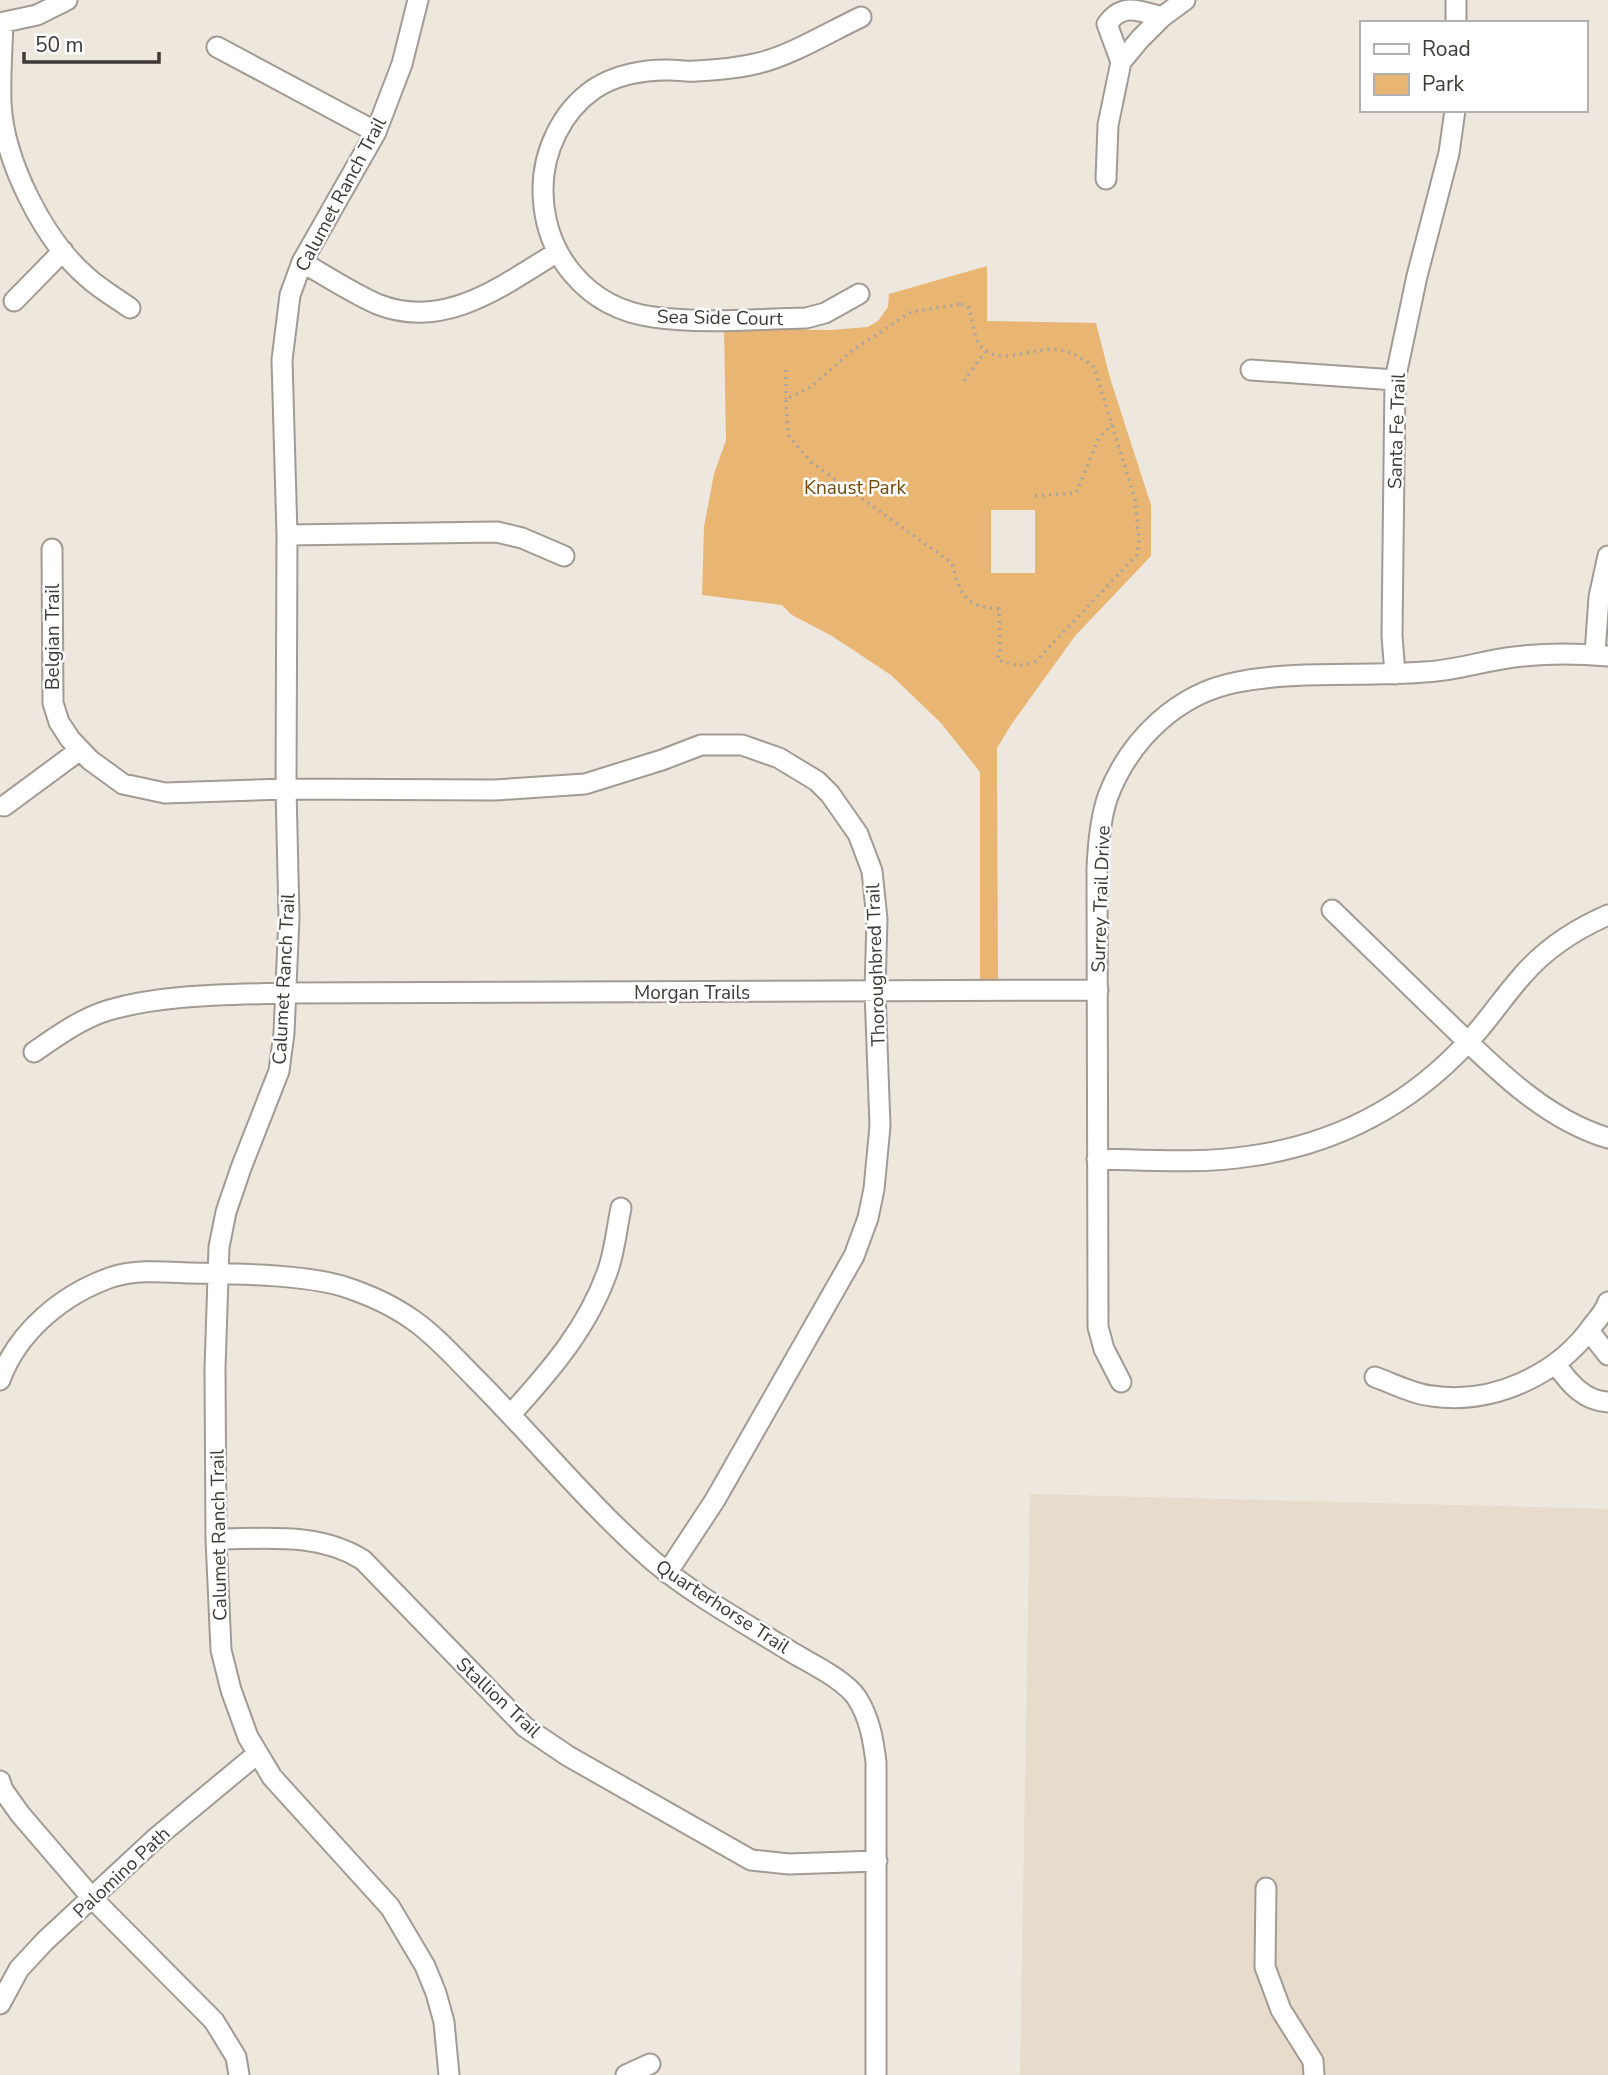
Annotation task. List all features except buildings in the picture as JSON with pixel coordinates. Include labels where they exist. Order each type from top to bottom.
[{"type":"street","points":[[67,0],[37,15],[1,23],[1,105],[10,154],[32,202],[63,251],[87,277],[130,308]]},
{"type":"street","name":"Calumet Ranch Trail","points":[[418,0],[402,64],[376,132],[302,262],[290,295],[282,360],[287,535],[286,789],[289,917],[286,993],[279,1071],[226,1212],[219,1247],[215,1368],[216,1539],[221,1650],[231,1690],[257,1754],[272,1777],[382,1897],[397,1919],[425,1966],[436,1993],[444,2022],[449,2075]]},
{"type":"street","points":[[1106,179],[1108,125],[1121,62],[1162,17],[1185,0]]},
{"type":"street","points":[[1456,0],[1456,21]]},
{"type":"street","points":[[1121,62],[1107,24],[1115,14],[1126,9],[1162,17]]},
{"type":"street","points":[[302,262],[378,304],[431,312],[478,300],[556,253],[543,209],[543,176],[548,151],[561,125],[594,89],[638,71],[667,69],[694,72],[761,62],[861,17]]},
{"type":"street","points":[[217,47],[376,132]]},
{"type":"street","name":"Santa Fe Trail","points":[[1395,674],[1392,636],[1395,380],[1417,276],[1449,153],[1455,112]]},
{"type":"street","points":[[14,301],[63,251]]},
{"type":"street","name":"Sea Side Court","points":[[556,253],[574,276],[597,296],[619,307],[650,317],[683,320],[806,318],[825,313],[859,294]]},
{"type":"street","points":[[1251,370],[1395,380]]},
{"type":"street","points":[[287,535],[497,531],[522,538],[564,556]]},
{"type":"street","name":"Belgian Trail","points":[[52,549],[53,703],[59,722],[80,750],[123,784],[165,793],[286,789]]},
{"type":"street","points":[[1601,655],[1599,597],[1608,556]]},
{"type":"street","name":"Surrey Trail Drive","points":[[1121,1382],[1104,1349],[1098,1327],[1097,1159],[1099,834],[1108,797],[1123,763],[1148,731],[1173,710],[1207,691],[1238,682],[1276,677],[1429,672],[1546,654],[1601,655]]},
{"type":"street","name":"Thoroughbred Trail","points":[[286,789],[495,790],[584,784],[701,745],[742,745],[779,758],[817,781],[839,806],[858,834],[872,871],[877,919],[880,1126],[869,1218],[854,1256],[715,1500],[667,1573]]},
{"type":"street","points":[[4,806],[80,750]]},
{"type":"street","points":[[1332,910],[1515,1084],[1553,1113],[1608,1138]]},
{"type":"street","points":[[1097,1159],[1192,1160],[1249,1157],[1295,1148],[1343,1132],[1389,1109],[1426,1081],[1468,1042],[1524,973],[1550,948],[1584,926],[1608,915]]},
{"type":"street","name":"Morgan Trails","points":[[34,1052],[66,1030],[108,1010],[200,997],[286,993],[1098,990]]},
{"type":"street","points":[[511,1414],[546,1376],[588,1316],[609,1266],[621,1209]]},
{"type":"street","name":"Quarterhorse Trail","points":[[0,1380],[8,1358],[40,1318],[79,1292],[113,1277],[139,1272],[281,1277],[340,1286],[377,1298],[415,1321],[511,1414],[580,1492],[626,1538],[667,1573],[830,1675],[855,1696],[870,1724],[876,1762],[876,2075]]},
{"type":"street","points":[[1375,1377],[1430,1396],[1460,1398],[1495,1392],[1524,1382],[1556,1364],[1589,1331],[1608,1302]]},
{"type":"street","points":[[1589,1331],[1608,1354]]},
{"type":"street","points":[[1556,1364],[1569,1382],[1586,1396],[1594,1401],[1608,1402]]},
{"type":"street","name":"Stallion Trail","points":[[216,1539],[292,1538],[330,1544],[349,1551],[363,1560],[526,1727],[568,1756],[751,1860],[789,1864],[877,1861]]},
{"type":"street","name":"Palomino Path","points":[[0,2004],[19,1969],[45,1941],[157,1837],[257,1754]]},
{"type":"street","points":[[0,1781],[20,1814],[93,1899],[214,2021],[236,2057],[239,2075]]},
{"type":"street","points":[[1266,1888],[1265,1967],[1281,2010],[1313,2061],[1314,2075]]},
{"type":"street","points":[[626,2075],[650,2064]]},
{"type":"path","points":[[786,370],[786,399],[788,435],[811,462],[952,563],[959,590],[974,605],[999,609],[1000,652],[997,659],[1011,665],[1025,666],[1036,661],[1137,555],[1139,541],[1135,499],[1094,366],[1085,359],[1058,349],[997,356],[980,345],[969,308],[961,304],[947,304],[911,312],[853,350],[811,387],[786,399]]},
{"type":"path","points":[[964,381],[986,351]]},
{"type":"path","points":[[1035,496],[1076,493],[1098,440],[1112,424]]},
{"type":"shaded area","points":[[1030,1494],[1608,1509],[1608,2075],[1020,2075]]},
{"type":"green space","name":"Knaust Park","points":[[987,266],[987,321],[1096,323],[1110,378],[1151,505],[1151,556],[1075,636],[997,748],[998,990],[980,991],[980,772],[941,723],[891,675],[832,636],[792,615],[782,605],[702,595],[704,527],[714,474],[726,440],[724,329],[831,330],[868,327],[878,321],[888,307],[889,294]],"holes":[[[991,510],[1035,510],[1035,573],[991,573]]]}]
